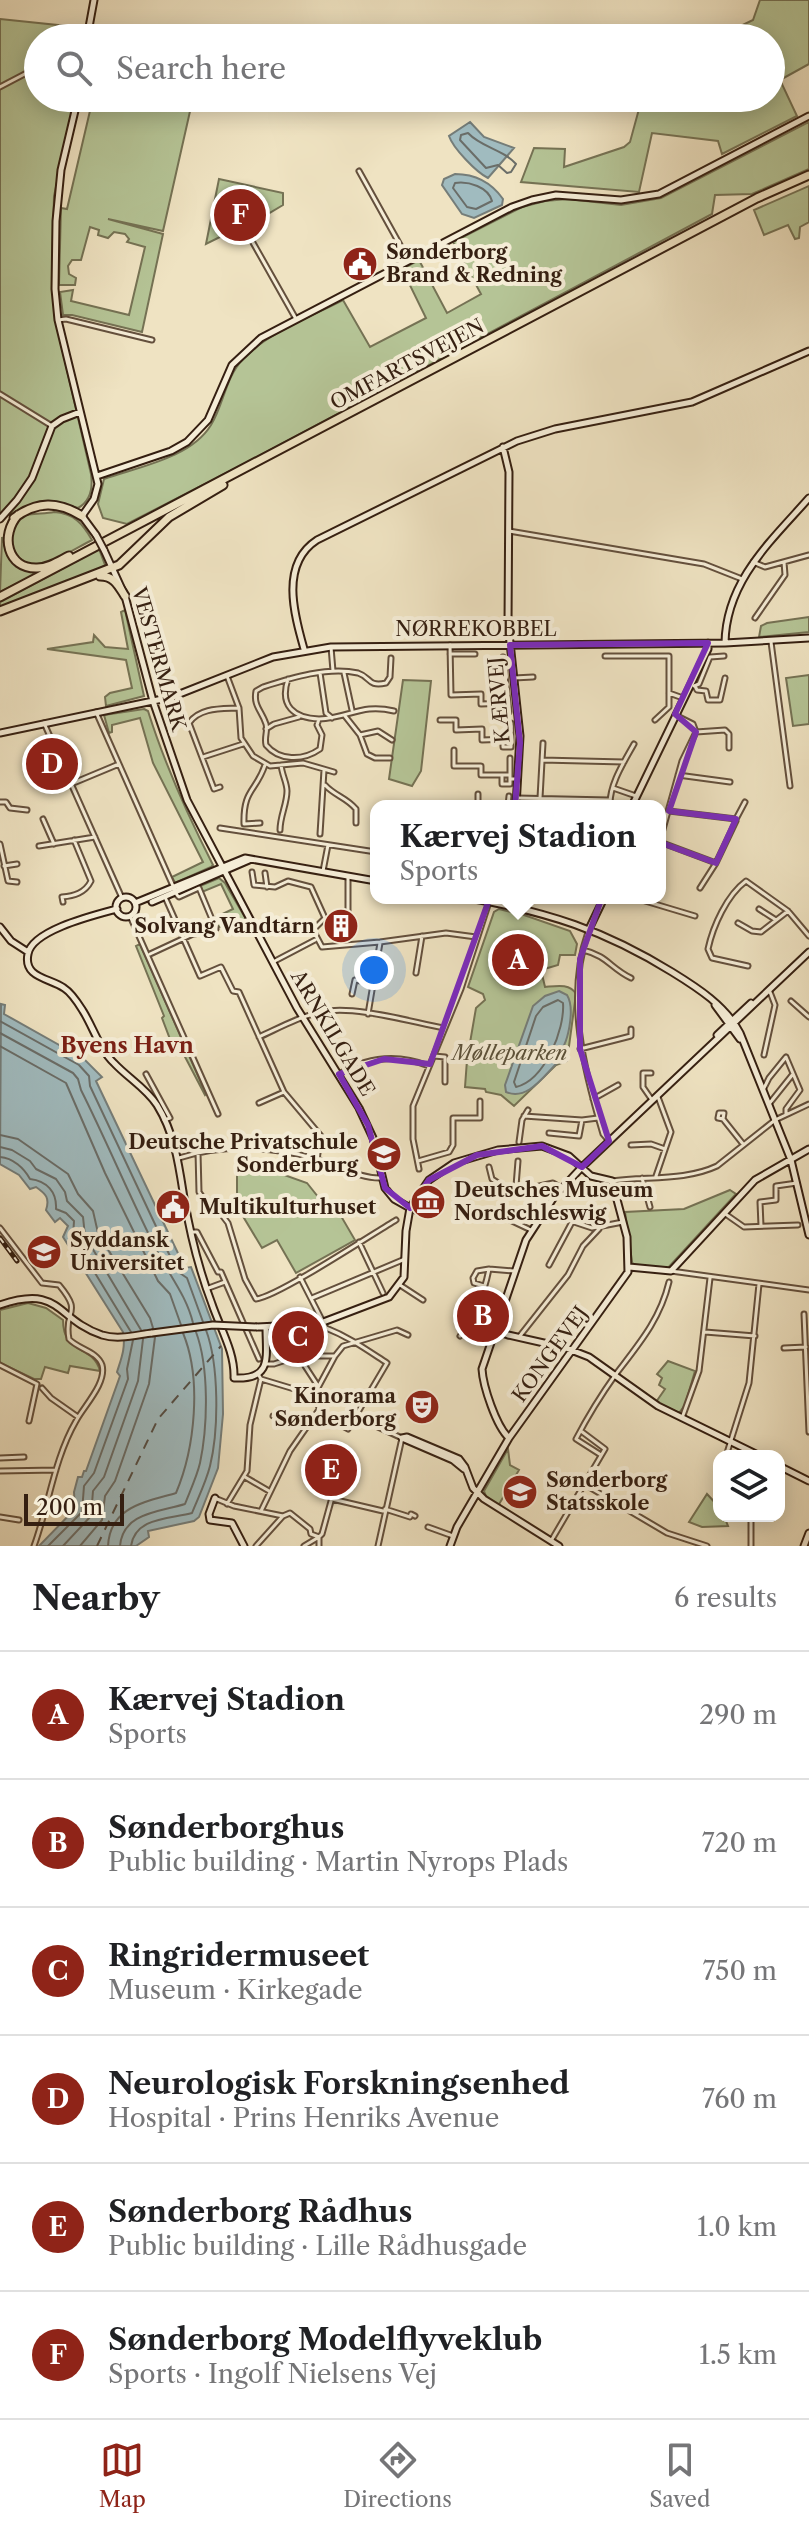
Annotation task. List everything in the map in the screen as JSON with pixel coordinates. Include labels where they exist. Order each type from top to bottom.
[{"type":"highway","name":"OMFARTSVEJEN","points":[[0,598],[743,206],[809,175]]},
{"type":"highway","points":[[0,611],[113,568],[180,510],[325,426]]},
{"type":"highway","points":[[0,537],[18,515],[37,506],[53,504],[82,516]]},
{"type":"highway","points":[[18,515],[9,526],[8,545],[18,562],[36,568],[48,566],[133,528]]},
{"type":"highway","points":[[78,582],[98,576],[109,577],[125,596]]},
{"type":"street","points":[[90,24],[94,0]]},
{"type":"street","points":[[0,87],[24,74]]},
{"type":"street","points":[[75,112],[61,170],[55,289],[58,320],[97,476],[97,490],[82,516]]},
{"type":"street","points":[[97,476],[171,451],[187,442],[208,420],[227,374],[238,358],[261,338],[512,207],[532,200],[569,195],[621,200],[659,194],[809,116]]},
{"type":"street","points":[[359,171],[409,261]]},
{"type":"street","points":[[243,225],[297,320]]},
{"type":"street","points":[[58,320],[66,319],[152,340]]},
{"type":"street","points":[[304,649],[293,581],[298,558],[317,540],[503,447],[555,429],[692,402],[809,351]]},
{"type":"street","points":[[0,394],[52,426]]},
{"type":"street","points":[[0,519],[32,478],[52,426],[80,412]]},
{"type":"street","name":"KÆRVEJ","points":[[503,447],[509,472],[510,645],[520,743],[517,798]]},
{"type":"street","points":[[725,643],[727,615],[742,579],[809,498]]},
{"type":"street","name":"VESTERMARK","points":[[82,516],[96,535],[125,596],[153,701],[187,800],[224,868]]},
{"type":"street","points":[[509,531],[704,564],[742,579]]},
{"type":"street","points":[[753,562],[765,567],[809,555]]},
{"type":"street","points":[[755,618],[785,575],[784,562]]},
{"type":"street","name":"NØRREKOBBEL","points":[[0,733],[192,691],[259,661],[304,649],[771,642],[809,638]]},
{"type":"street","points":[[771,642],[790,786]]},
{"type":"street","points":[[634,800],[683,698],[693,685],[708,643]]},
{"type":"street","points":[[450,645],[451,695],[481,694],[481,704],[502,703],[517,707]]},
{"type":"street","points":[[331,647],[333,672]]},
{"type":"street","points":[[450,654],[475,654]]},
{"type":"street","points":[[605,656],[669,656],[669,707],[655,720]]},
{"type":"street","points":[[693,685],[699,684],[710,657],[724,656]]},
{"type":"street","points":[[502,703],[502,712],[509,712],[503,657]]},
{"type":"street","points":[[310,719],[322,735],[322,745],[317,752],[286,757],[273,752],[264,741],[265,722],[254,694],[258,689],[285,681],[333,672],[360,674],[373,684],[381,685],[388,681],[391,658]]},
{"type":"street","points":[[320,673],[326,713],[332,718]]},
{"type":"street","points":[[344,673],[352,710]]},
{"type":"street","points":[[227,676],[239,708],[239,733],[253,756],[265,765],[303,763],[334,772]]},
{"type":"street","points":[[514,678],[533,677]]},
{"type":"street","points":[[693,685],[699,691],[706,691],[708,700],[720,700],[725,678]]},
{"type":"street","points":[[285,681],[287,702],[293,716]]},
{"type":"street","points":[[669,693],[683,698]]},
{"type":"street","points":[[220,787],[214,789],[189,723],[192,717],[211,709],[239,708]]},
{"type":"street","points":[[266,729],[293,716],[321,719],[345,716],[352,710],[371,708],[394,711]]},
{"type":"street","points":[[96,712],[175,890],[179,897],[199,888],[216,929],[184,938],[150,954]]},
{"type":"street","points":[[317,725],[326,713]]},
{"type":"street","points":[[456,714],[456,730],[482,729]]},
{"type":"street","points":[[666,821],[678,775],[696,732],[693,724],[675,715]]},
{"type":"street","points":[[345,716],[360,735],[367,754],[375,758],[390,758]]},
{"type":"street","points":[[440,720],[456,720]]},
{"type":"street","points":[[44,722],[122,898]]},
{"type":"street","points":[[265,722],[274,724]]},
{"type":"street","points":[[482,722],[482,740],[503,739],[520,743]]},
{"type":"street","points":[[503,739],[503,747],[511,747],[511,723]]},
{"type":"street","points":[[360,735],[378,731],[392,740]]},
{"type":"street","points":[[696,732],[727,731],[729,748]]},
{"type":"street","points":[[540,798],[543,743]]},
{"type":"street","points":[[202,758],[243,744]]},
{"type":"street","points":[[517,798],[609,800],[634,744]]},
{"type":"street","points":[[454,750],[454,766],[481,763],[481,775],[518,779]]},
{"type":"street","points":[[502,775],[502,784],[510,784],[510,758]]},
{"type":"street","points":[[542,760],[624,762]]},
{"type":"street","points":[[71,784],[119,764]]},
{"type":"street","points":[[260,823],[244,824],[244,806],[265,765]]},
{"type":"street","points":[[280,830],[280,815],[287,794],[281,765]]},
{"type":"street","points":[[320,834],[324,770]]},
{"type":"street","points":[[678,775],[730,782]]},
{"type":"street","points":[[325,785],[356,809],[356,823]]},
{"type":"street","points":[[613,788],[636,796]]},
{"type":"street","points":[[478,794],[478,800]]},
{"type":"street","points":[[509,796],[509,800]]},
{"type":"street","points":[[0,802],[6,802],[10,808],[27,810]]},
{"type":"street","points":[[700,888],[716,863],[745,802]]},
{"type":"street","points":[[669,811],[736,819]]},
{"type":"street","points":[[43,819],[54,844]]},
{"type":"street","points":[[220,828],[370,851]]},
{"type":"street","points":[[39,846],[95,837]]},
{"type":"street","points":[[63,902],[62,897],[75,896],[91,881],[74,840]]},
{"type":"street","points":[[666,843],[716,863]]},
{"type":"street","points":[[323,871],[328,845]]},
{"type":"street","points":[[9,846],[1,848],[3,869],[8,881],[17,882]]},
{"type":"street","points":[[135,904],[165,895],[239,859],[370,880]]},
{"type":"street","points":[[3,869],[17,864]]},
{"type":"street","name":"ARNKILGADE","points":[[224,868],[303,1018],[368,1125],[389,1195],[410,1208]]},
{"type":"street","points":[[252,872],[254,885],[267,887],[288,881],[311,887],[325,918],[313,930],[322,947],[453,933],[476,937]]},
{"type":"street","points":[[265,873],[267,887]]},
{"type":"street","points":[[348,876],[348,914]]},
{"type":"street","points":[[748,966],[712,958],[708,949],[715,927],[742,884],[749,882],[788,911],[809,936]]},
{"type":"street","points":[[165,895],[200,976],[221,967],[233,991],[239,992],[284,1092],[321,1136],[317,1159]]},
{"type":"street","points":[[122,898],[131,899],[135,904]]},
{"type":"street","points":[[122,898],[117,903],[117,909],[122,916],[130,916]]},
{"type":"street","points":[[135,904],[130,916],[218,1114]]},
{"type":"street","points":[[419,1169],[412,1115],[416,1094],[461,989],[488,904]]},
{"type":"street","points":[[507,904],[589,929],[648,957],[712,1001],[732,1023],[769,1104],[791,1160],[809,1235]]},
{"type":"street","points":[[601,904],[589,929],[579,975],[580,1049],[603,1134],[609,1141]]},
{"type":"street","points":[[655,904],[695,916]]},
{"type":"street","points":[[117,909],[80,920],[34,941],[28,952],[28,965],[33,973],[58,984],[71,994],[110,1060],[151,1098],[167,1119]]},
{"type":"street","points":[[759,909],[776,920]]},
{"type":"street","points":[[738,923],[761,932],[788,911]]},
{"type":"street","points":[[0,927],[11,941],[28,952]]},
{"type":"street","points":[[416,973],[422,936]]},
{"type":"street","points":[[273,962],[317,939]]},
{"type":"street","points":[[368,1014],[380,942]]},
{"type":"street","points":[[583,950],[611,962],[616,971],[631,978]]},
{"type":"street","points":[[509,1438],[501,1429],[482,1373],[514,1271],[531,1230],[582,1167],[809,952]]},
{"type":"street","points":[[352,994],[355,980],[374,983]]},
{"type":"street","points":[[764,1055],[775,1005],[768,988]]},
{"type":"street","points":[[791,1001],[809,1017]]},
{"type":"street","points":[[259,1037],[330,1010],[446,1028]]},
{"type":"street","points":[[580,1049],[631,1036],[631,1029]]},
{"type":"street","points":[[433,1056],[445,1057],[445,1082]]},
{"type":"street","points":[[763,1090],[786,1057],[800,1090],[786,1109],[786,1114]]},
{"type":"street","points":[[339,1074],[362,1063],[384,1059],[406,1059],[429,1066]]},
{"type":"street","points":[[651,1073],[643,1073],[643,1087],[654,1097],[671,1127],[656,1176]]},
{"type":"street","points":[[146,1074],[167,1119],[179,1158],[184,1198],[199,1263],[233,1358],[234,1378],[259,1376],[314,1395]]},
{"type":"street","points":[[769,1104],[793,1074]]},
{"type":"street","points":[[593,1099],[618,1085]]},
{"type":"street","points":[[259,1103],[284,1092]]},
{"type":"street","points":[[418,1161],[449,1152],[453,1145],[453,1118],[480,1118],[480,1101]]},
{"type":"street","points":[[0,1305],[38,1298],[50,1302],[96,1332],[116,1337],[213,1325],[306,1326],[324,1322],[384,1300],[400,1285],[410,1208],[429,1180],[454,1163],[516,1147],[542,1146],[562,1153],[591,1176],[612,1181],[699,1173],[717,1166],[775,1120],[809,1104]]},
{"type":"street","points":[[519,1142],[528,1110]]},
{"type":"street","points":[[524,1116],[582,1120],[598,1118]]},
{"type":"street","points":[[723,1119],[743,1144]]},
{"type":"street","points":[[549,1133],[579,1136],[582,1120]]},
{"type":"street","points":[[631,1145],[651,1144],[665,1149]]},
{"type":"street","points":[[179,1158],[198,1152],[263,1149],[317,1159],[364,1177],[382,1178]]},
{"type":"street","points":[[671,1271],[761,1175],[809,1149]]},
{"type":"street","points":[[198,1152],[199,1192],[204,1199],[212,1202],[228,1223],[245,1279],[254,1296],[261,1299],[396,1220]]},
{"type":"street","points":[[518,1161],[515,1179],[519,1189]]},
{"type":"street","points":[[489,1167],[492,1179],[512,1192],[553,1183],[562,1188]]},
{"type":"street","points":[[642,1178],[650,1207]]},
{"type":"street","points":[[612,1181],[623,1222],[629,1267],[809,1290]]},
{"type":"street","points":[[761,1227],[760,1202],[776,1200],[776,1186],[797,1183]]},
{"type":"street","points":[[410,1208],[436,1213]]},
{"type":"street","points":[[489,1210],[531,1230]]},
{"type":"street","points":[[544,1212],[599,1229]]},
{"type":"street","points":[[724,1213],[739,1225],[798,1225]]},
{"type":"street","points":[[549,1265],[572,1222]]},
{"type":"street","points":[[519,1337],[568,1275],[583,1246],[599,1229],[623,1222]]},
{"type":"street","points":[[0,1228],[42,1283],[61,1287],[73,1303],[67,1329],[69,1339],[96,1356],[103,1373],[78,1417],[56,1470],[34,1546]]},
{"type":"street","points":[[193,1232],[197,1232],[226,1282],[259,1359]]},
{"type":"street","points":[[359,1242],[383,1293]]},
{"type":"street","points":[[312,1298],[405,1259]]},
{"type":"street","points":[[199,1263],[212,1262]]},
{"type":"street","name":"KONGEVEJ","points":[[450,1546],[509,1438],[626,1276],[629,1267]]},
{"type":"street","points":[[460,1336],[483,1295],[489,1269]]},
{"type":"street","points":[[485,1286],[474,1283],[477,1271],[514,1271]]},
{"type":"street","points":[[300,1277],[326,1328],[354,1341],[387,1363],[348,1429],[318,1411],[314,1395],[335,1356],[343,1346],[354,1341],[397,1330],[408,1335]]},
{"type":"street","points":[[682,1418],[695,1387],[705,1332],[710,1278]]},
{"type":"street","points":[[206,1289],[226,1282]]},
{"type":"street","points":[[601,1455],[576,1439],[615,1375],[649,1332],[669,1282]]},
{"type":"street","points":[[728,1450],[745,1400],[759,1284]]},
{"type":"street","points":[[400,1285],[423,1300]]},
{"type":"street","points":[[473,1293],[483,1295]]},
{"type":"street","points":[[804,1314],[807,1328],[809,1432]]},
{"type":"street","points":[[470,1322],[573,1350],[594,1359],[646,1399],[748,1450]]},
{"type":"street","points":[[227,1504],[245,1477],[259,1376],[266,1364],[266,1327]]},
{"type":"street","points":[[705,1332],[755,1336]]},
{"type":"street","points":[[294,1333],[300,1356],[318,1386]]},
{"type":"street","points":[[784,1348],[806,1347]]},
{"type":"street","points":[[283,1360],[281,1350],[284,1348]]},
{"type":"street","points":[[266,1364],[300,1356],[335,1356]]},
{"type":"street","points":[[0,1365],[37,1384],[29,1421]]},
{"type":"street","points":[[42,1388],[78,1417]]},
{"type":"street","points":[[261,1511],[290,1451],[318,1411]]},
{"type":"street","points":[[273,1416],[293,1419],[306,1428]]},
{"type":"street","points":[[356,1417],[459,1462],[477,1493],[494,1507],[559,1546]]},
{"type":"street","points":[[551,1541],[605,1449],[580,1431]]},
{"type":"street","points":[[378,1546],[402,1438]]},
{"type":"street","points":[[0,1458],[24,1457]]},
{"type":"street","points":[[319,1546],[342,1461]]},
{"type":"street","points":[[785,1469],[809,1481]]},
{"type":"street","points":[[0,1471],[56,1470]]},
{"type":"street","points":[[245,1477],[270,1491]]},
{"type":"street","points":[[584,1484],[667,1533],[707,1546]]},
{"type":"street","points":[[244,1546],[232,1523],[210,1520],[215,1498],[227,1504],[283,1516]]},
{"type":"street","points":[[332,1499],[415,1516]]},
{"type":"street","points":[[256,1546],[283,1516],[290,1513],[310,1529],[311,1534],[319,1537]]},
{"type":"street","points":[[0,1517],[19,1520]]},
{"type":"street","points":[[751,1522],[751,1546]]},
{"type":"street","points":[[428,1527],[453,1536]]},
{"type":"street","points":[[804,1546],[809,1533]]},
{"type":"street","points":[[305,1545],[319,1537]]},
{"type":"highlighted area","points":[[708,643],[675,714],[696,732],[669,811],[736,819],[716,863],[626,830],[580,959],[580,1049],[609,1141],[582,1167],[542,1146],[477,1155],[429,1180],[410,1208],[385,1188],[368,1125],[339,1074],[384,1059],[430,1064],[513,833],[520,743],[510,645]]},
{"type":"green space","points":[[760,0],[809,0],[809,64],[785,77],[785,24],[745,24],[753,20]]},
{"type":"green space","points":[[0,19],[48,24],[24,24],[24,112],[72,112],[54,196],[52,272],[55,318],[91,474],[91,489],[86,502],[78,508],[60,503],[43,503],[28,506],[11,516],[9,514],[15,506],[10,504],[0,514]]},
{"type":"green space","points":[[785,91],[797,116],[722,154],[718,141],[652,133],[639,192],[521,182],[534,148],[565,149],[564,167],[624,147],[630,142],[638,112],[785,112]]},
{"type":"green space","points":[[90,112],[190,112],[163,231],[108,219],[163,234],[142,332],[63,315],[60,292],[73,290],[71,301],[129,315],[145,247],[127,242],[129,239],[125,234],[114,232],[108,238],[98,235],[99,230],[90,227],[81,260],[72,260],[68,266],[69,274],[76,278],[75,285],[59,285],[61,208],[67,209]]},
{"type":"green space","points":[[809,122],[809,169],[752,194],[715,195],[712,214],[259,456],[127,524],[103,518],[98,504],[104,479],[163,460],[191,446],[211,425],[237,366],[253,350],[277,334],[343,300],[370,347],[426,318],[402,269],[419,260],[447,313],[481,294],[453,242],[522,207],[545,201],[568,199],[621,205],[661,198]]},
{"type":"green space","points":[[219,179],[283,193],[283,205],[246,227],[244,225],[206,244]]},
{"type":"green space","points":[[809,186],[809,222],[800,227],[799,238],[795,239],[788,225],[764,235],[754,210]]},
{"type":"green space","points":[[54,512],[77,520],[92,540],[45,564],[30,564],[22,560],[12,546],[15,521],[26,515]]},
{"type":"green space","points":[[2,537],[14,561],[38,573],[0,592]]},
{"type":"green space","points":[[99,549],[105,565],[95,572],[0,609],[0,602]]},
{"type":"green space","points":[[125,610],[144,696],[106,706],[105,697],[110,693],[132,688],[126,660],[47,649],[93,642],[94,635],[105,647],[128,649],[121,612]]},
{"type":"green space","points":[[809,617],[809,632],[759,637],[761,626],[767,623]]},
{"type":"green space","points":[[809,675],[809,724],[793,726],[786,678]]},
{"type":"green space","points":[[403,680],[431,681],[421,771],[412,786],[389,779]]},
{"type":"green space","points":[[148,711],[177,789],[213,865],[175,883],[172,877],[203,862],[153,763],[140,718],[112,725],[112,732],[109,733],[104,715]]},
{"type":"green space","points":[[219,878],[254,933],[241,921],[219,927],[214,918],[233,909],[221,884],[202,892],[200,886]]},
{"type":"green space","name":"Mølleparken","points":[[499,909],[570,931],[577,944],[575,955],[560,955],[558,965],[541,970],[545,987],[566,987],[576,994],[567,1061],[556,1065],[514,1106],[501,1095],[465,1087],[476,1008],[485,1000],[483,994],[468,987],[494,912]]},
{"type":"green space","points":[[140,944],[205,1095],[183,1053],[173,1047],[136,946]]},
{"type":"green space","points":[[259,1166],[307,1183],[327,1208],[334,1204],[355,1240],[296,1273],[277,1240],[262,1248],[232,1198],[237,1195],[237,1167]]},
{"type":"green space","points":[[730,1190],[736,1194],[666,1270],[634,1265],[625,1212],[684,1209]]},
{"type":"green space","points":[[28,1303],[46,1308],[63,1320],[68,1339],[91,1357],[100,1371],[70,1366],[68,1373],[45,1367],[41,1379],[34,1379],[0,1363],[0,1310]]},
{"type":"green space","points":[[668,1361],[695,1371],[685,1405],[679,1413],[656,1402],[665,1389],[659,1385],[662,1378],[657,1374]]},
{"type":"green space","points":[[508,1449],[510,1465],[519,1470],[498,1506],[484,1491]]},
{"type":"green space","points":[[707,1494],[713,1500],[713,1522],[726,1522],[728,1526],[702,1527],[689,1522]]},
{"type":"water","points":[[470,122],[484,137],[514,148],[488,178],[477,171],[449,136]]},
{"type":"water","points":[[455,174],[476,177],[488,184],[503,199],[502,205],[474,218],[462,214],[442,185],[444,179]]},
{"type":"water","points":[[559,991],[567,995],[570,1018],[564,1044],[556,1055],[556,1064],[528,1091],[506,1092],[505,1085],[533,1006],[545,996]]},
{"type":"water","points":[[1,1004],[5,1005],[4,1014],[84,1059],[102,1077],[96,1081],[185,1268],[191,1267],[222,1349],[223,1414],[218,1468],[199,1517],[194,1521],[148,1531],[149,1537],[136,1546],[39,1546],[75,1509],[74,1492],[78,1477],[86,1471],[120,1376],[117,1372],[124,1338],[63,1237],[68,1226],[60,1218],[55,1222],[46,1210],[47,1199],[42,1192],[36,1187],[30,1189],[19,1175],[0,1164]]},
{"type":"ferry route","points":[[97,1546],[158,1419],[221,1346]]},
{"type":"railway","points":[[0,1238],[17,1261]]},
{"type":"place","name":"Sønderborg Modelflyveklub","points":[[240,215]]},
{"type":"place","name":"Sønderborg Brand & Redning","points":[[360,264]]},
{"type":"place","name":"Neurologisk Forskningsenhed","points":[[52,764]]},
{"type":"place","name":"Solvang Vandtårn","points":[[341,926]]},
{"type":"place","name":"Kærvej Stadion","points":[[518,960]]},
{"type":"place","name":"Deutsche Privatschule Sonderburg","points":[[384,1154]]},
{"type":"place","name":"Deutsches Museum Nordschleswig","points":[[428,1202]]},
{"type":"place","name":"Multikulturhuset","points":[[173,1207]]},
{"type":"place","name":"Syddansk Universitet","points":[[44,1252]]},
{"type":"place","name":"Sønderborghus","points":[[483,1316]]},
{"type":"place","name":"Ringridermuseet","points":[[298,1337]]},
{"type":"place","name":"Kinorama Sønderborg","points":[[422,1407]]},
{"type":"place","name":"Sønderborg Rådhus","points":[[331,1470]]},
{"type":"place","name":"Sønderborg Statsskole","points":[[520,1492]]},
{"type":"district","name":"Byens Havn","points":[[127,1045]]}]
